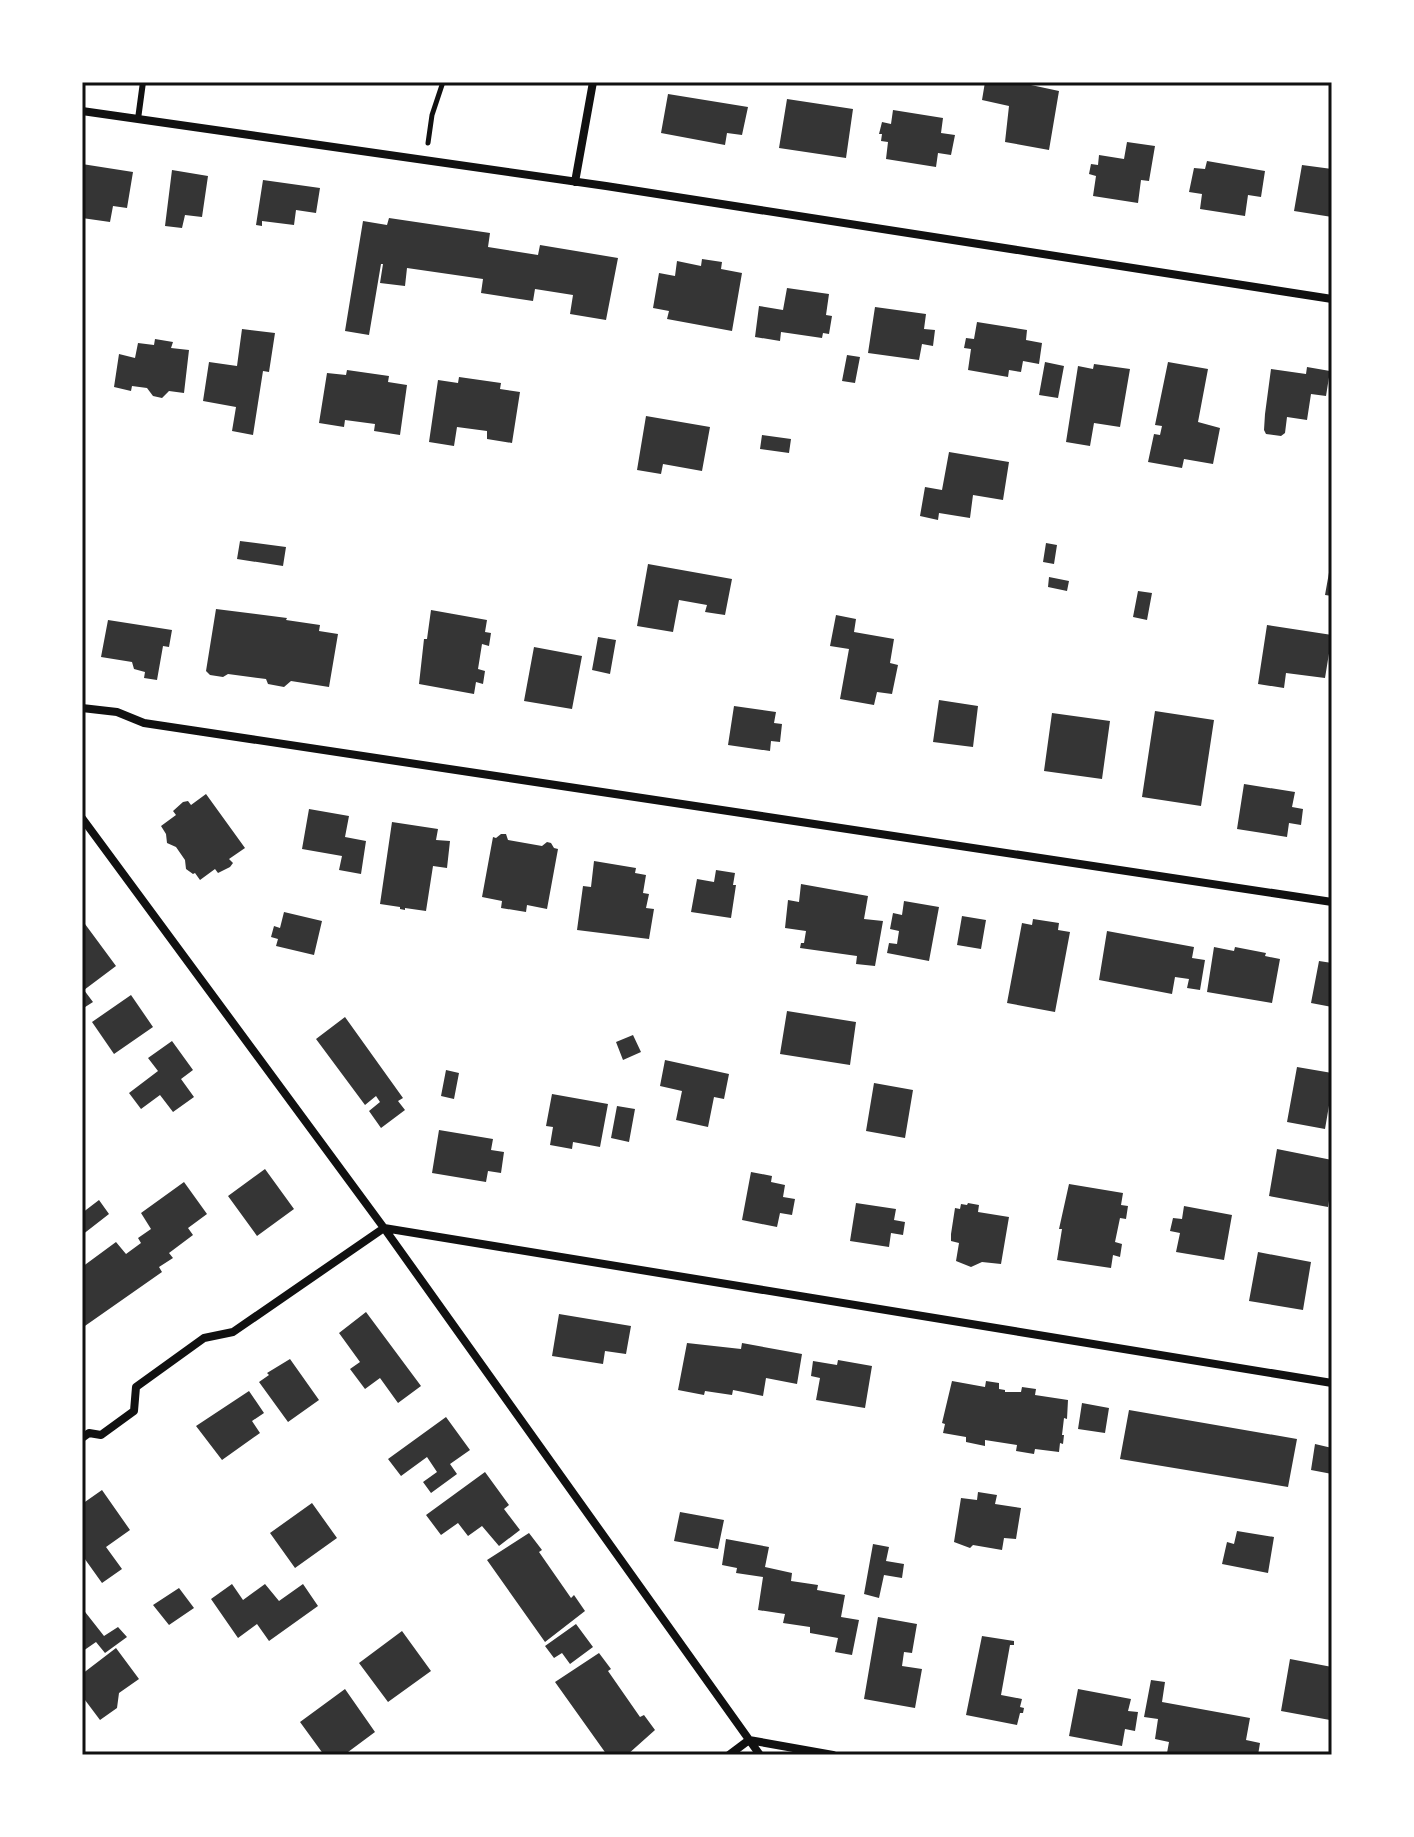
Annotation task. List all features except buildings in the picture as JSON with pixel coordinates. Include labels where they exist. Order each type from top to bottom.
[{"type":"street","points":[[575,182],[593,82]]},
{"type":"street","points":[[82,111],[575,182],[1332,299]]},
{"type":"street","points":[[82,708],[117,712],[144,723],[1332,902]]},
{"type":"street","points":[[82,818],[384,1228],[760,1755]]},
{"type":"street","points":[[82,1438],[89,1433],[101,1435],[134,1411],[136,1387],[204,1338],[233,1332],[384,1228],[1332,1383]]},
{"type":"street","points":[[729,1755],[749,1740],[833,1755]]},
{"type":"lane","points":[[138,119],[143,82]]},
{"type":"path","points":[[426,162],[432,115],[443,82]]}]
